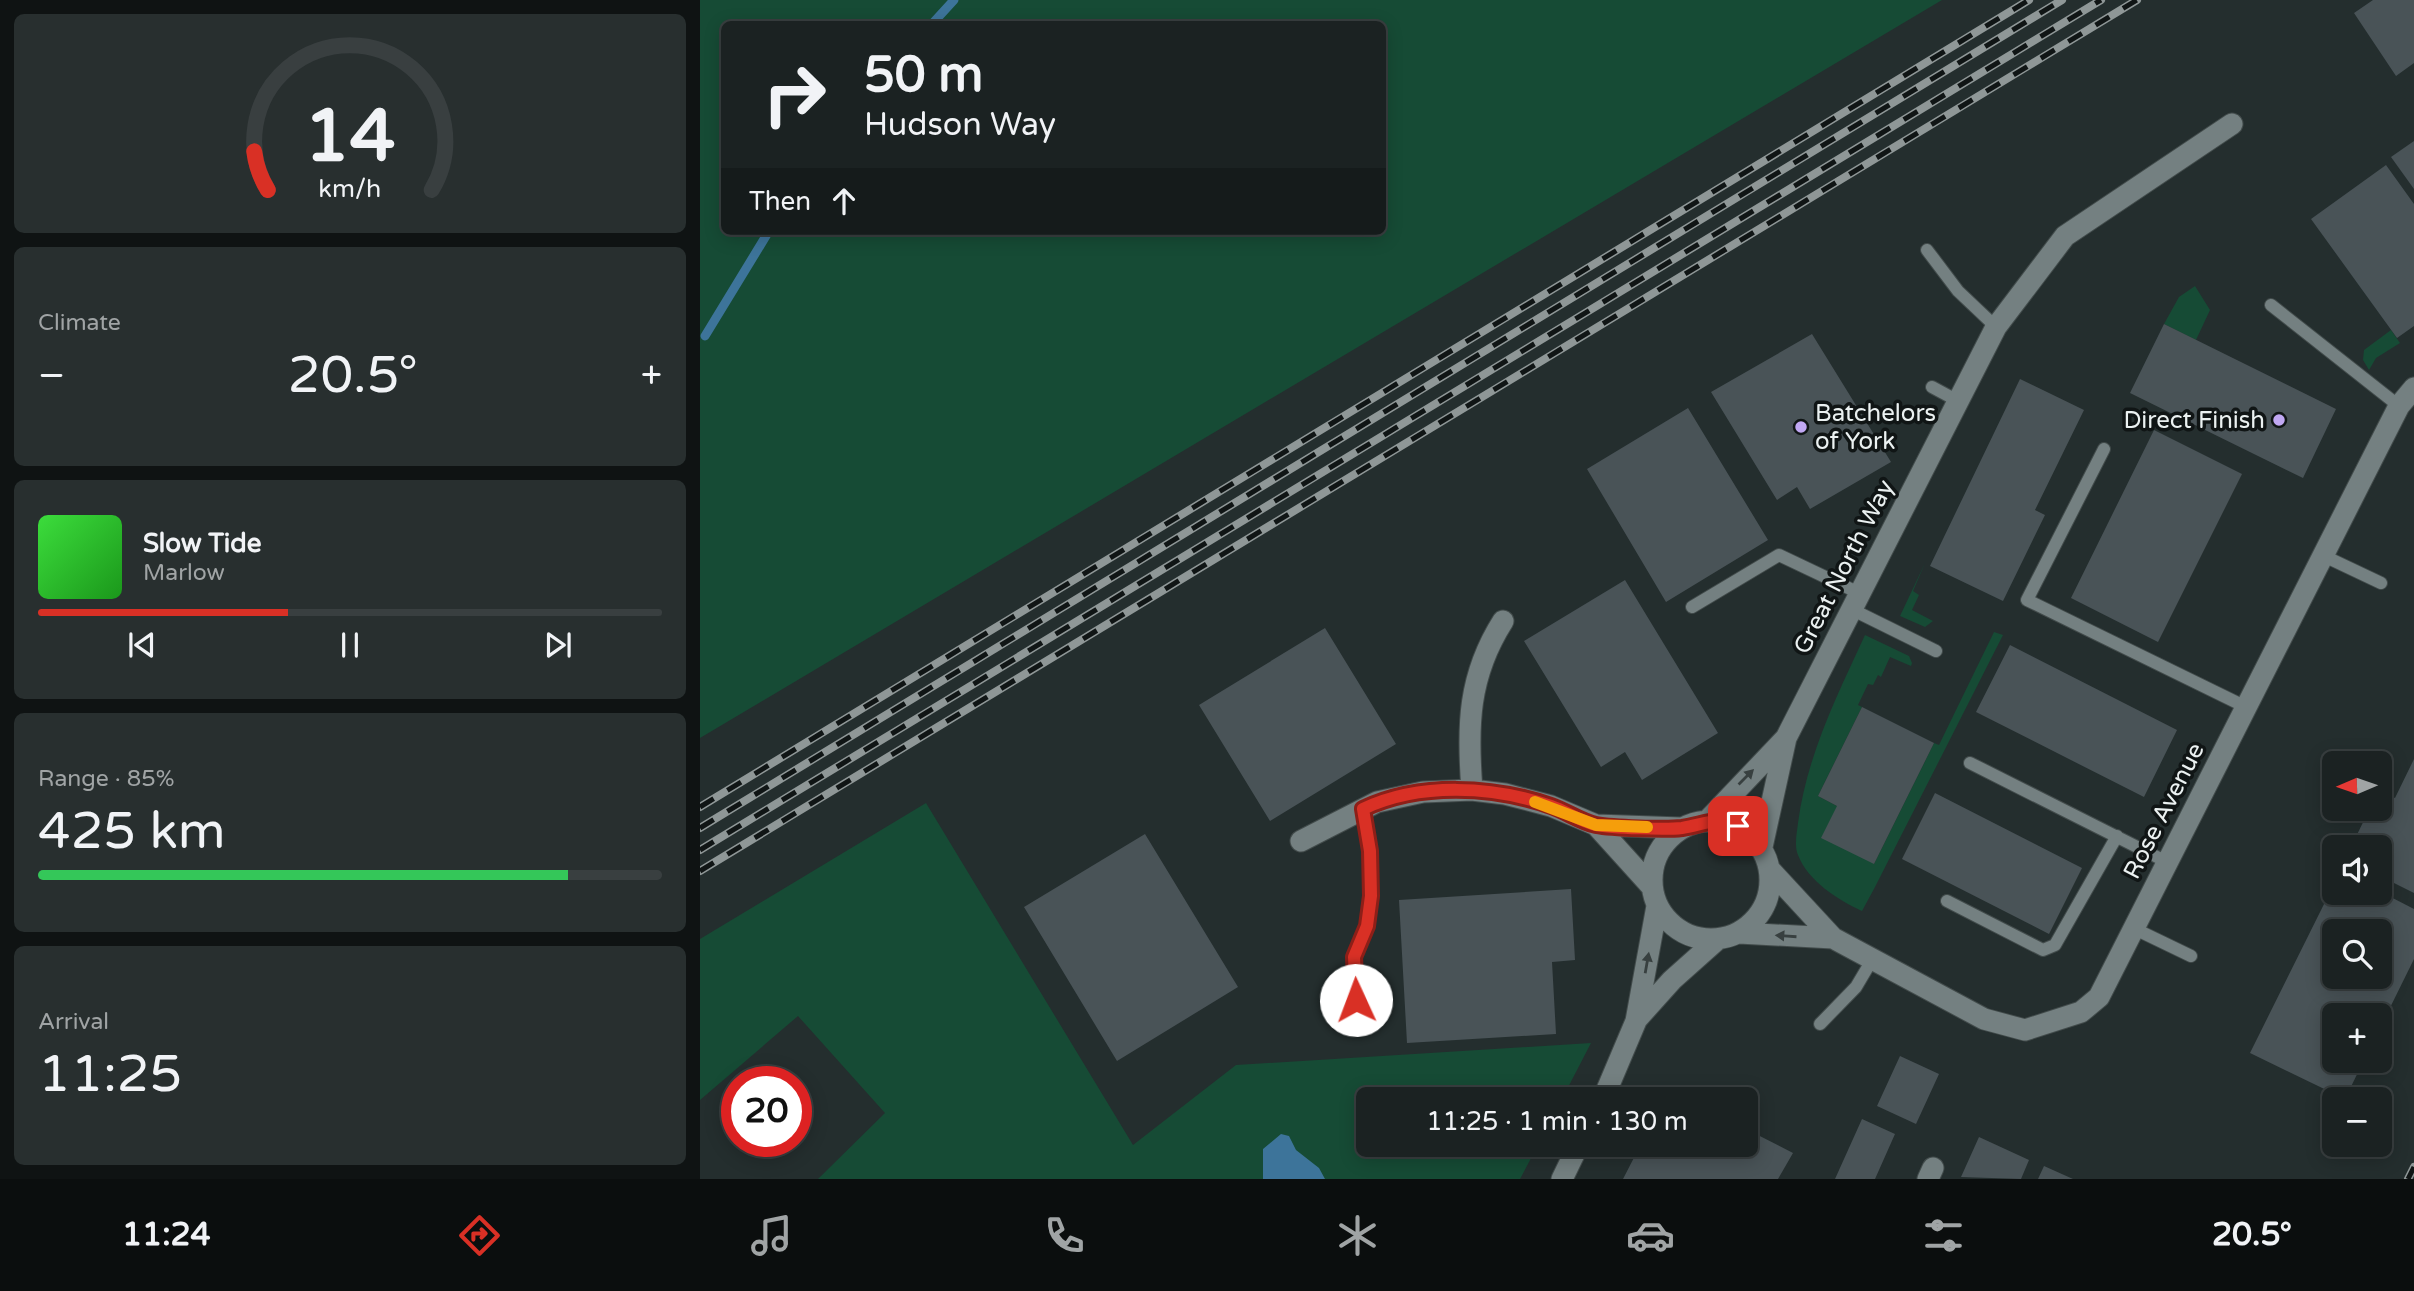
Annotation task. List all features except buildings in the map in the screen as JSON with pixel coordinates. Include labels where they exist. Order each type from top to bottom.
[{"type":"street","name":"Great North Way","points":[[1762,847],[1786,738],[1996,327],[2065,236],[2232,124]]},
{"type":"street","name":"Rose Avenue","points":[[1770,871],[1833,938],[1984,1019],[2025,1030],[2081,1012],[2099,997],[2399,406],[2414,388]]},
{"type":"street","points":[[1472,790],[1469,750],[1474,683],[1488,644],[1503,621]]},
{"type":"street","name":"Great North Way","points":[[1708,820],[1738,784],[1786,738]]},
{"type":"street","points":[[1301,841],[1377,802],[1423,792],[1472,790],[1505,794],[1551,806],[1596,825],[1681,828],[1708,820],[1738,826],[1762,847],[1770,871],[1770,890],[1765,907],[1739,933],[1718,939],[1694,937],[1672,925],[1654,896],[1596,825]]},
{"type":"street","points":[[1608,1087],[1636,1021],[1654,896],[1653,864],[1663,843],[1681,828]]},
{"type":"street","name":"Rose Avenue","points":[[1739,933],[1833,938]]},
{"type":"street","points":[[1636,1021],[1672,980],[1718,939]]},
{"type":"street","points":[[1562,1179],[1573,1157]]},
{"type":"lane","points":[[1927,250],[1958,291],[1996,327]]},
{"type":"lane","points":[[2271,306],[2399,406]]},
{"type":"lane","points":[[1932,387],[1958,401]]},
{"type":"lane","points":[[2104,449],[2027,600],[2246,707]]},
{"type":"lane","points":[[1692,607],[1779,555],[1936,651]]},
{"type":"lane","points":[[2324,556],[2381,583]]},
{"type":"lane","points":[[1970,763],[2167,862]]},
{"type":"lane","points":[[1357,1022],[1354,957],[1367,926],[1371,896],[1370,851],[1363,809]]},
{"type":"lane","points":[[1947,901],[2043,950],[2055,946],[2117,836]]},
{"type":"lane","points":[[2135,929],[2191,956]]},
{"type":"lane","points":[[1819,1024],[1856,987],[1872,960]]},
{"type":"green space","points":[[700,0],[1942,0],[700,738]]},
{"type":"green space","points":[[2195,286],[2210,310],[2196,340],[2164,324],[2179,297]]},
{"type":"green space","points":[[2391,330],[2400,343],[2376,358],[2369,370],[2363,360],[2364,350]]},
{"type":"green space","points":[[1925,563],[1913,591],[1919,595],[1912,610],[1933,621],[1925,627],[1900,616]]},
{"type":"green space","points":[[1994,632],[2003,635],[1875,887],[1862,911],[1853,907],[1825,889],[1809,873],[1798,855],[1796,839],[1802,798],[1816,750],[1865,635],[1909,656],[1912,663],[1911,666],[1890,657],[1881,677],[1878,675],[1873,685],[1868,684],[1858,705],[1862,707],[1818,796],[1837,806],[1874,864],[1934,743],[1939,745]]},
{"type":"green space","points":[[926,803],[1133,1145],[1236,1065],[1591,1043],[1568,1087],[1356,1087],[1356,1157],[1532,1157],[1520,1179],[818,1179],[885,1113],[798,1016],[740,1066],[721,1066],[721,1082],[700,1100],[700,939]]},
{"type":"water","points":[[1281,1134],[1289,1136],[1296,1150],[1319,1168],[1325,1179],[1263,1179],[1263,1149]]},
{"type":"waterway","points":[[935,21],[954,0]]},
{"type":"waterway","points":[[705,336],[767,235]]},
{"type":"railway","points":[[700,807],[2029,0]]},
{"type":"railway","points":[[700,828],[2062,0]]},
{"type":"railway","points":[[700,850],[2101,0]]},
{"type":"railway","points":[[700,871],[2137,0]]},
{"type":"railway","points":[[2408,1179],[2414,1167]]},
{"type":"slow traffic","points":[[1535,802],[1596,825],[1647,827]]},
{"type":"place","name":"Direct Finish","points":[[2279,420]]},
{"type":"place","name":"Batchelors of York","points":[[1801,427]]},
{"type":"route","points":[[1356,1000],[1354,957],[1367,926],[1371,896],[1370,851],[1363,809],[1377,802],[1423,792],[1472,790],[1505,794],[1551,806],[1596,825],[1681,828],[1708,820],[1724,821],[1738,826]]}]
